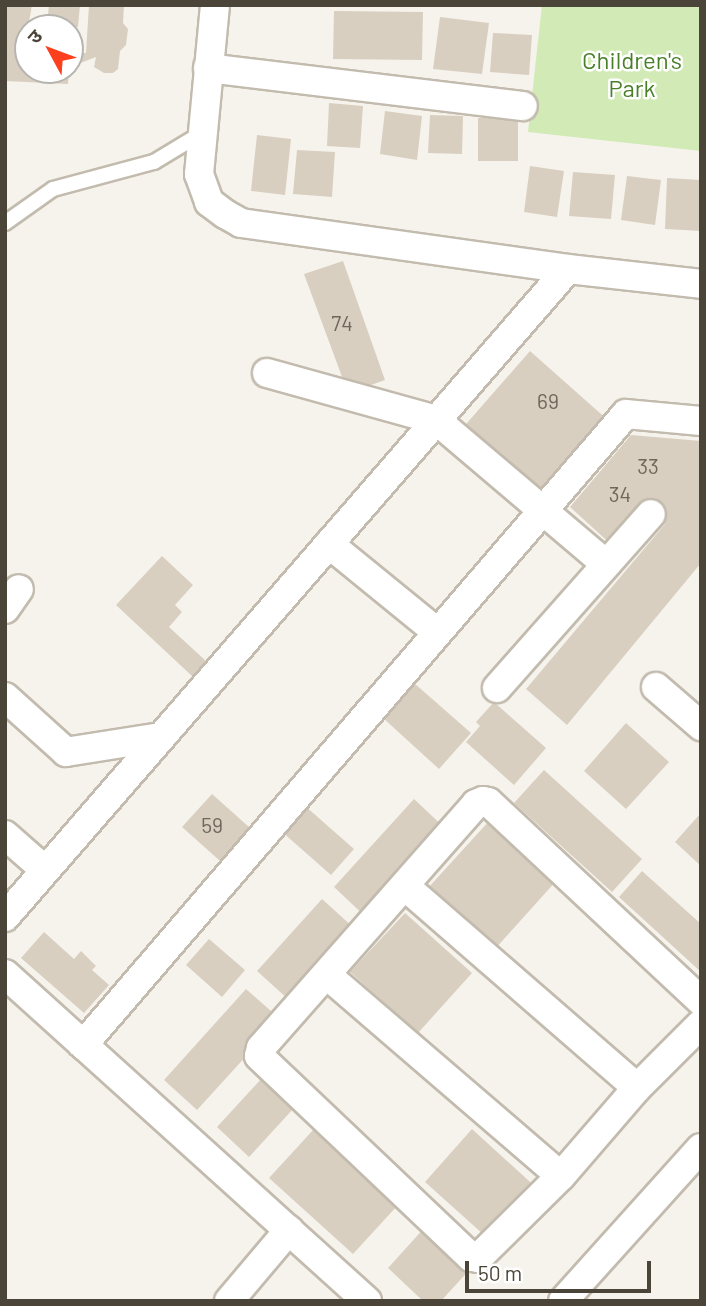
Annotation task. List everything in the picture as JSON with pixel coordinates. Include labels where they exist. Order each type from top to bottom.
[{"type":"street","points":[[215,5],[199,174],[209,202],[241,223],[568,270],[701,284]]},
{"type":"street","points":[[208,68],[523,106]]},
{"type":"street","points":[[5,917],[568,270]]},
{"type":"street","points":[[267,373],[436,420],[606,564]]},
{"type":"street","points":[[83,1045],[626,414],[701,421]]},
{"type":"street","points":[[497,688],[651,514]]},
{"type":"street","points":[[329,544],[437,632]]},
{"type":"street","points":[[656,687],[701,726]]},
{"type":"street","points":[[5,697],[66,752],[161,737]]},
{"type":"street","points":[[701,1001],[486,801],[476,804],[406,887],[261,1048],[261,1061],[471,1257],[481,1257],[561,1176],[636,1088],[701,1024]]},
{"type":"street","points":[[5,835],[46,870]]},
{"type":"street","points":[[406,887],[636,1088]]},
{"type":"street","points":[[5,974],[366,1300]]},
{"type":"street","points":[[327,975],[561,1176]]},
{"type":"street","points":[[563,1301],[701,1148]]},
{"type":"street","points":[[229,1301],[289,1230]]},
{"type":"lane","points":[[5,223],[53,189],[154,162],[202,133]]},
{"type":"green space","name":"Children's Park","points":[[542,5],[701,5],[701,151],[528,132]]},
{"type":"building","points":[[5,5],[32,5],[30,14],[14,14],[14,81],[5,81]]},
{"type":"building","points":[[49,5],[80,5],[79,14],[48,14]]},
{"type":"building","points":[[89,5],[124,5],[123,23],[128,29],[126,45],[120,51],[118,69],[113,73],[104,73],[94,67],[96,57],[84,62]]},
{"type":"building","points":[[334,11],[423,12],[422,60],[333,59]]},
{"type":"building","points":[[440,17],[489,23],[482,74],[433,69]]},
{"type":"building","points":[[493,33],[532,35],[529,75],[490,72]]},
{"type":"building","points":[[329,103],[363,106],[360,148],[327,146]]},
{"type":"building","points":[[385,111],[422,116],[417,160],[380,154]]},
{"type":"building","points":[[430,115],[463,116],[462,154],[428,153]]},
{"type":"building","points":[[478,118],[518,118],[518,161],[478,161]]},
{"type":"building","points":[[257,135],[291,139],[285,195],[251,191]]},
{"type":"building","points":[[297,150],[335,152],[332,197],[293,194]]},
{"type":"building","points":[[530,166],[564,171],[557,217],[524,212]]},
{"type":"building","points":[[573,172],[615,175],[611,219],[569,216]]},
{"type":"building","points":[[627,176],[661,180],[655,225],[621,220]]},
{"type":"building","points":[[667,178],[701,180],[701,231],[665,229]]},
{"type":"building","points":[[343,261],[385,380],[348,393],[304,274]]},
{"type":"building","points":[[530,351],[610,422],[540,501],[460,431]]},
{"type":"building","points":[[631,435],[701,441],[701,563],[567,725],[526,689],[665,524],[648,508],[614,547],[570,507]]},
{"type":"building","points":[[162,556],[193,585],[175,605],[182,612],[169,627],[206,661],[192,676],[116,605]]},
{"type":"building","points":[[414,683],[471,733],[439,769],[383,718]]},
{"type":"building","points":[[494,702],[546,748],[514,785],[466,742],[480,726],[476,722]]},
{"type":"building","points":[[626,723],[669,762],[626,809],[584,771]]},
{"type":"building","points":[[544,770],[642,859],[612,892],[514,803]]},
{"type":"building","points":[[212,794],[259,836],[229,869],[182,827]]},
{"type":"building","points":[[414,799],[448,831],[368,919],[334,887]]},
{"type":"building","points":[[304,805],[354,849],[331,875],[281,831]]},
{"type":"building","points":[[701,813],[701,866],[675,842]]},
{"type":"building","points":[[490,820],[557,880],[495,949],[428,888]]},
{"type":"building","points":[[642,871],[701,924],[701,972],[619,897]]},
{"type":"building","points":[[322,899],[354,928],[289,1000],[257,971]]},
{"type":"building","points":[[405,913],[472,973],[418,1033],[350,972]]},
{"type":"building","points":[[44,932],[74,959],[81,951],[96,966],[92,970],[109,985],[84,1013],[21,958]]},
{"type":"building","points":[[209,939],[245,970],[222,997],[186,965]]},
{"type":"building","points":[[246,989],[280,1019],[197,1110],[164,1080]]},
{"type":"building","points":[[262,1078],[294,1108],[249,1157],[217,1127]]},
{"type":"building","points":[[314,1129],[398,1205],[353,1254],[269,1178]]},
{"type":"building","points":[[472,1129],[540,1191],[493,1243],[425,1182]]},
{"type":"building","points":[[426,1226],[472,1267],[441,1301],[423,1301],[388,1268]]}]
